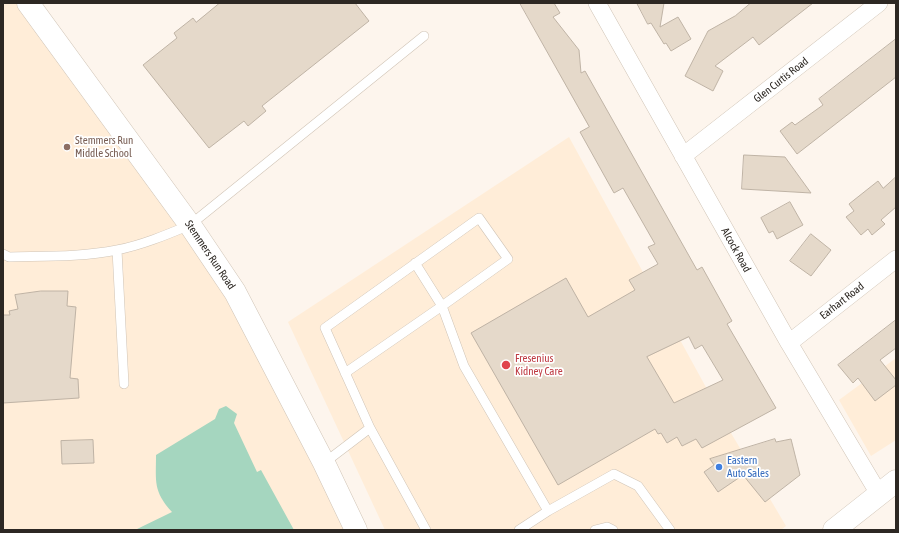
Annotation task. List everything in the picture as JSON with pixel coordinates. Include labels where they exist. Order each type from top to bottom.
[{"type":"main road","name":"Stemmers Run Road","points":[[28,3],[190,225],[235,292],[324,463],[356,530]]},
{"type":"main road","points":[[834,530],[896,481]]},
{"type":"street","name":"Alcock Road","points":[[597,3],[789,343],[879,494]]},
{"type":"street","name":"Glen Curtis Road","points":[[683,156],[878,3]]},
{"type":"street","name":"Earhart Road","points":[[789,343],[896,259]]},
{"type":"lane","points":[[3,254],[9,257],[81,254],[117,250],[157,239],[190,225],[424,36]]},
{"type":"lane","points":[[345,373],[508,259],[479,218],[325,328],[345,373],[370,428],[426,530]]},
{"type":"lane","points":[[117,250],[124,384]]},
{"type":"lane","points":[[416,263],[442,306],[464,366],[548,511]]},
{"type":"lane","points":[[324,463],[370,428]]},
{"type":"lane","points":[[519,530],[548,511],[614,474],[638,486],[670,530]]},
{"type":"lane","points":[[595,530],[607,527],[613,530]]},
{"type":"shaded area","name":"Stemmers Run Middle School","points":[[3,3],[28,3],[235,292],[356,530],[3,530]]},
{"type":"shaded area","points":[[569,137],[731,433],[786,526],[781,530],[385,530],[288,322]]},
{"type":"shaded area","points":[[896,358],[896,440],[871,456],[839,400]]},
{"type":"green space","points":[[226,406],[237,414],[234,423],[257,472],[261,470],[294,530],[135,530],[172,512],[161,498],[157,486],[156,455],[215,419],[219,409]]},
{"type":"building","points":[[220,3],[355,3],[369,21],[262,106],[266,111],[248,126],[244,121],[209,148],[143,65],[177,38],[174,33],[193,18],[196,22]]},
{"type":"building","points":[[520,3],[554,3],[560,13],[553,17],[579,50],[581,73],[585,71],[697,270],[702,267],[732,321],[727,324],[776,408],[702,448],[696,439],[682,446],[677,437],[667,443],[661,433],[658,434],[655,429],[558,485],[471,333],[566,278],[588,317],[635,290],[629,280],[658,264],[648,247],[655,244],[623,188],[614,193],[580,132],[589,127]],"holes":[[[689,337],[695,349],[702,345],[723,380],[674,403],[647,357]]]},
{"type":"building","points":[[637,3],[664,3],[660,27],[678,17],[691,39],[671,51],[666,43],[664,44],[651,23],[648,24]]},
{"type":"building","points":[[751,3],[813,3],[759,45],[753,37],[715,66],[723,71],[713,91],[685,76],[708,31],[735,16]]},
{"type":"building","points":[[896,39],[896,77],[797,154],[780,131],[792,122],[795,125],[823,105],[819,99]]},
{"type":"building","points":[[744,155],[785,157],[811,193],[742,189]]},
{"type":"building","points":[[896,177],[896,207],[881,220],[885,224],[872,235],[868,229],[861,235],[846,217],[854,211],[849,204],[878,181],[883,188]]},
{"type":"building","points":[[790,202],[803,225],[777,239],[773,231],[769,233],[761,218]]},
{"type":"building","points":[[811,234],[831,250],[811,276],[790,261]]},
{"type":"building","points":[[41,291],[68,291],[67,306],[76,307],[70,378],[78,379],[79,398],[3,403],[3,315],[10,315],[9,311],[18,309],[15,295]]},
{"type":"building","points":[[896,320],[896,348],[880,360],[896,380],[896,385],[875,401],[858,378],[853,383],[838,365]]},
{"type":"building","points":[[775,439],[776,442],[791,439],[800,475],[765,502],[743,475],[718,492],[704,472],[714,465],[710,459]]},
{"type":"building","points":[[93,440],[94,463],[62,464],[61,441]]},
{"type":"place","name":"Stemmers Run Middle School","points":[[67,147]]},
{"type":"place","name":"Fresenius Kidney Care","points":[[506,365]]},
{"type":"place","name":"Eastern Auto Sales","points":[[719,467]]}]
